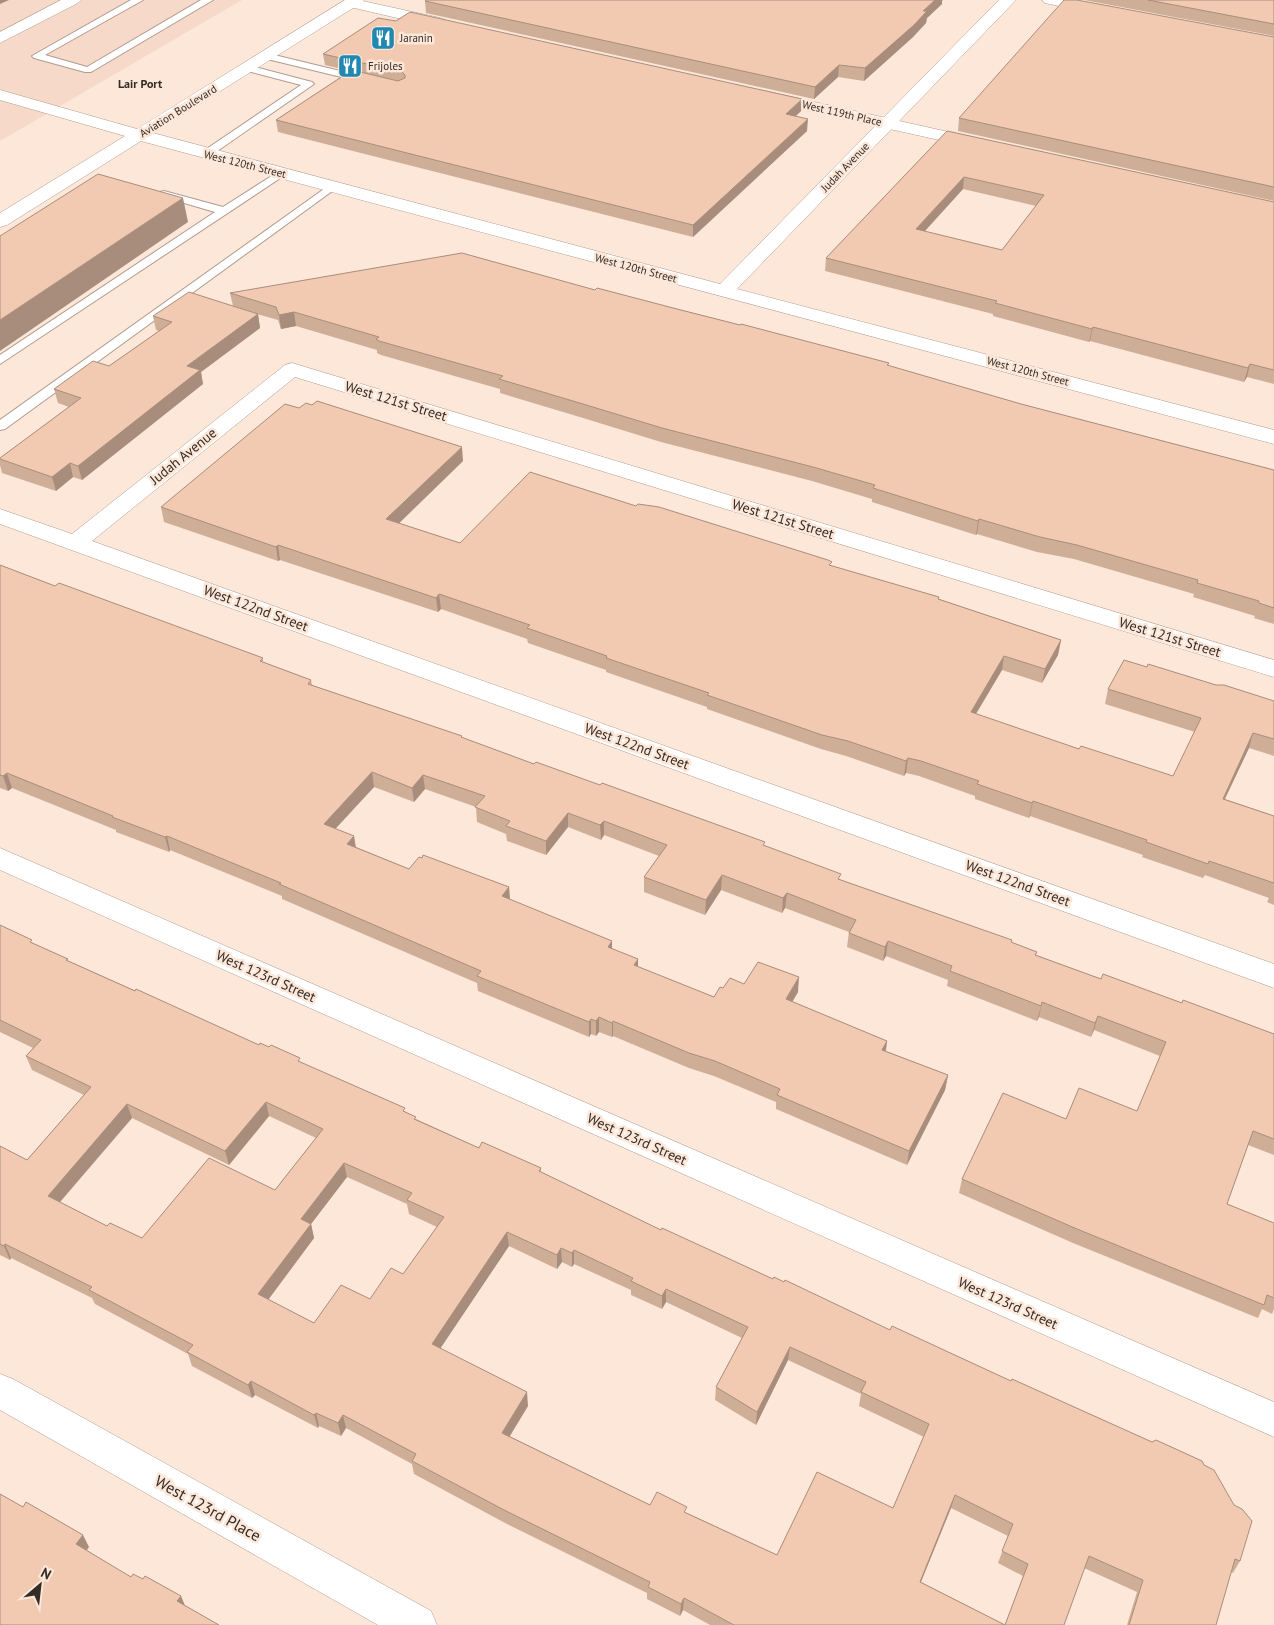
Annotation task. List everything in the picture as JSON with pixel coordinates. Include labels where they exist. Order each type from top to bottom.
[{"type":"street","points":[[0,38],[72,0]]},
{"type":"street","name":"Judah Avenue","points":[[724,291],[1008,0]]},
{"type":"street","points":[[1050,0],[1118,13]]},
{"type":"street","points":[[353,2],[452,26]]},
{"type":"street","name":"Aviation Boulevard","points":[[0,221],[353,2]]},
{"type":"street","name":"West 119th Place","points":[[752,93],[994,147]]},
{"type":"street","name":"West 120th Street","points":[[0,96],[138,136],[1274,436]]},
{"type":"street","name":"Judah Avenue","points":[[75,543],[292,369]]},
{"type":"street","name":"West 121st Street","points":[[292,369],[1274,669]]},
{"type":"street","name":"West 122nd Street","points":[[0,516],[1274,976]]},
{"type":"street","name":"West 123rd Street","points":[[0,858],[1274,1420]]},
{"type":"street","name":"West 123rd Place","points":[[0,1391],[416,1625]]},
{"type":"lane","points":[[138,0],[36,56],[88,70],[208,0]]},
{"type":"lane","points":[[266,56],[381,83]]},
{"type":"lane","points":[[206,154],[309,84],[247,68]]},
{"type":"lane","points":[[0,360],[281,173]]},
{"type":"lane","points":[[0,426],[331,187]]},
{"type":"lane","points":[[155,191],[225,211]]},
{"type":"shaded area","points":[[0,0],[242,0],[0,141]]},
{"type":"building","points":[[935,0],[923,11],[927,11],[914,25],[865,68],[839,65],[815,87],[425,1]]},
{"type":"building","points":[[1064,0],[1077,0],[1274,37],[1274,187],[959,118]]},
{"type":"building","points":[[1148,0],[1274,0],[1274,24]]},
{"type":"building","points":[[410,12],[802,99],[786,114],[808,119],[693,225],[276,120],[352,70],[398,81],[405,78],[402,72],[323,54],[378,18],[396,21]]},
{"type":"building","points":[[947,131],[1274,202],[1274,370],[1250,364],[1248,368],[1093,327],[1092,329],[995,303],[997,301],[826,258]],"holes":[[[964,177],[1044,195],[1002,250],[916,229]]]},
{"type":"building","points":[[98,174],[183,198],[0,320],[0,236]]},
{"type":"building","points":[[462,253],[595,290],[597,288],[889,363],[887,365],[1021,404],[1274,470],[1274,608],[1259,603],[1259,601],[1197,583],[1198,580],[1077,545],[1040,537],[979,519],[978,521],[873,488],[875,485],[662,428],[499,379],[503,376],[379,341],[376,339],[379,337],[294,312],[279,315],[276,307],[230,293]]},
{"type":"building","points":[[189,292],[258,314],[187,366],[200,370],[78,466],[70,463],[52,477],[0,459],[81,398],[54,389],[93,361],[109,366],[172,322],[153,316]]},
{"type":"building","points":[[317,401],[462,447],[386,519],[460,543],[530,472],[636,506],[638,504],[659,507],[828,560],[832,562],[829,565],[939,597],[938,599],[1061,640],[1045,669],[1004,656],[971,712],[1079,749],[1081,746],[1173,776],[1201,718],[1108,689],[1124,660],[1147,667],[1148,664],[1274,701],[1274,739],[1253,733],[1223,799],[1274,816],[1274,883],[1209,861],[1208,864],[1146,842],[1147,840],[977,784],[979,781],[921,761],[908,758],[906,761],[848,741],[822,735],[707,695],[709,693],[606,658],[607,656],[527,628],[530,625],[439,594],[436,598],[278,545],[276,547],[161,507],[285,404],[299,408],[306,403],[312,405]]},
{"type":"building","points":[[0,565],[55,586],[59,583],[263,658],[260,661],[311,680],[308,684],[462,736],[534,764],[536,762],[600,785],[602,783],[765,842],[763,845],[841,874],[838,879],[1012,940],[1011,942],[1037,952],[1035,955],[1101,979],[1103,974],[1182,1003],[1183,1000],[1274,1034],[1274,1139],[1253,1131],[1227,1204],[1274,1223],[1274,1298],[1267,1295],[1264,1305],[1077,1229],[962,1179],[1003,1093],[1066,1119],[1079,1088],[1137,1111],[1166,1042],[1098,1016],[1095,1023],[1042,1002],[1041,1006],[950,971],[952,966],[888,941],[885,947],[849,933],[856,920],[787,893],[783,898],[722,875],[706,900],[644,877],[667,845],[604,821],[600,825],[568,813],[546,841],[506,826],[510,821],[475,807],[485,796],[423,775],[412,788],[372,772],[324,824],[354,836],[347,844],[409,869],[423,855],[509,887],[502,896],[612,941],[608,947],[638,959],[634,965],[714,997],[720,987],[723,988],[730,978],[744,984],[758,962],[799,977],[786,999],[887,1041],[882,1050],[948,1075],[909,1151],[777,1095],[780,1089],[715,1061],[689,1053],[613,1021],[612,1023],[599,1017],[596,1021],[591,1019],[589,1022],[477,976],[481,971],[279,884],[281,883],[167,836],[165,837],[112,817],[7,773],[3,776],[0,775]]},
{"type":"building","points":[[0,925],[32,940],[30,942],[68,959],[66,960],[135,991],[136,989],[259,1045],[260,1043],[269,1047],[271,1045],[300,1058],[298,1061],[405,1108],[403,1111],[416,1117],[414,1119],[479,1148],[482,1142],[541,1168],[539,1171],[661,1230],[662,1228],[773,1279],[774,1277],[784,1282],[785,1280],[890,1330],[892,1326],[1011,1381],[1012,1379],[1152,1442],[1156,1440],[1202,1461],[1204,1465],[1214,1470],[1234,1505],[1242,1509],[1252,1521],[1240,1561],[1235,1559],[1216,1625],[1129,1625],[1143,1580],[1089,1556],[1064,1625],[1005,1625],[734,1625],[684,1598],[681,1604],[648,1587],[650,1582],[506,1511],[412,1461],[416,1454],[343,1415],[338,1423],[316,1413],[314,1415],[251,1381],[248,1385],[187,1352],[193,1345],[89,1290],[92,1287],[5,1244],[4,1246],[0,1244],[0,1146],[27,1160],[91,1087],[26,1056],[41,1040],[0,1020]],"holes":[[[266,1102],[323,1129],[275,1190],[209,1158],[142,1238],[110,1223],[107,1226],[48,1196],[127,1104],[225,1151]],[[344,1163],[412,1193],[407,1200],[444,1217],[403,1274],[391,1268],[370,1299],[341,1285],[314,1323],[258,1294],[311,1224],[301,1219]],[[507,1232],[557,1255],[561,1248],[572,1253],[574,1250],[633,1278],[631,1281],[662,1296],[666,1289],[748,1327],[716,1387],[757,1412],[790,1347],[866,1382],[861,1392],[929,1424],[893,1508],[817,1472],[777,1555],[684,1512],[687,1507],[657,1492],[650,1505],[502,1433],[527,1392],[432,1344]],[[955,1495],[1013,1524],[1002,1551],[1028,1564],[1005,1625],[920,1582]]]},
{"type":"building","points":[[0,1494],[23,1507],[26,1502],[83,1535],[76,1544],[131,1577],[133,1574],[143,1579],[145,1576],[181,1596],[177,1601],[219,1625],[0,1625]]},
{"type":"place","name":"Jaranin","points":[[383,38]]},
{"type":"place","name":"Frijoles","points":[[350,66]]},
{"type":"district","name":"Lair Port","points":[[140,84]]}]
